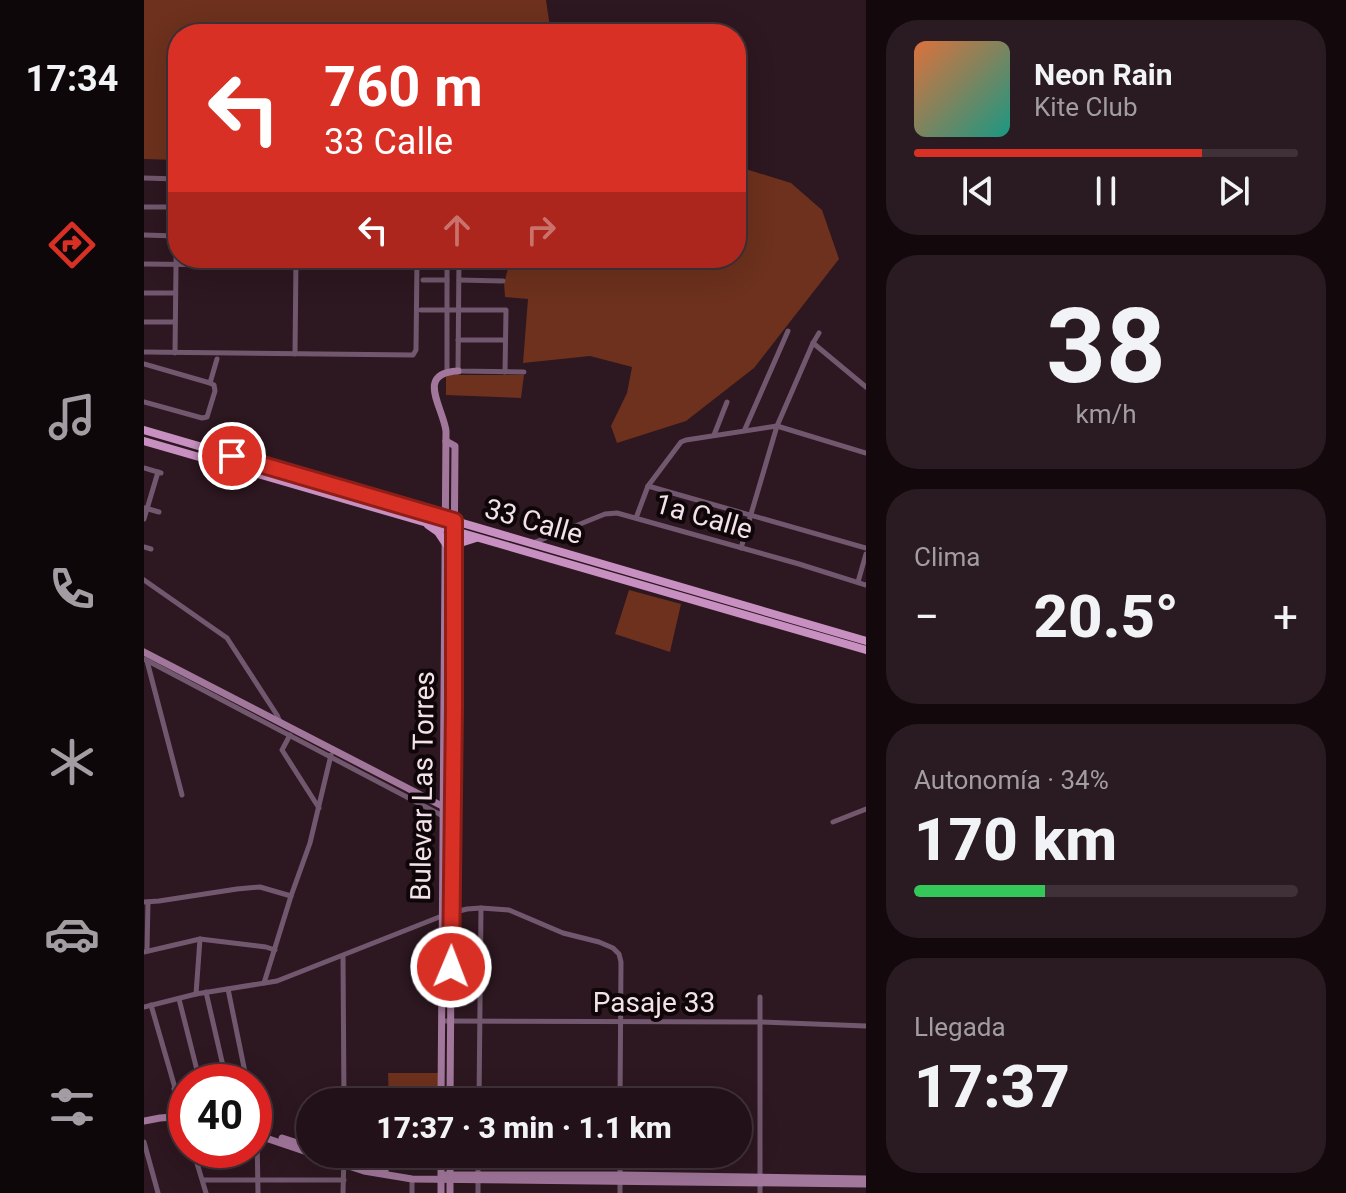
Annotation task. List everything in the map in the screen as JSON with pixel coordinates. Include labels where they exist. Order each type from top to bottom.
[{"type":"main road","name":"33 Calle","points":[[144,430],[450,524],[532,543],[866,641]]},
{"type":"main road","name":"33 Calle","points":[[144,441],[421,521],[450,524],[481,537],[866,650]]},
{"type":"main road","points":[[421,521],[450,545],[481,537]]},
{"type":"street","points":[[144,178],[168,179]]},
{"type":"street","points":[[144,207],[168,207]]},
{"type":"street","points":[[144,235],[168,236]]},
{"type":"street","points":[[144,264],[168,264]]},
{"type":"street","points":[[175,353],[176,268]]},
{"type":"street","points":[[295,354],[296,268]]},
{"type":"street","points":[[144,352],[415,354],[417,268]]},
{"type":"street","points":[[447,268],[447,371],[524,372]]},
{"type":"street","points":[[458,371],[459,268]]},
{"type":"street","points":[[423,280],[447,280]]},
{"type":"street","points":[[459,280],[503,281]]},
{"type":"street","points":[[144,293],[175,293]]},
{"type":"street","points":[[421,310],[506,310],[505,372]]},
{"type":"street","points":[[144,322],[175,322]]},
{"type":"street","points":[[745,430],[788,331]]},
{"type":"street","points":[[741,548],[777,426],[819,333]]},
{"type":"street","points":[[458,340],[506,340]]},
{"type":"street","points":[[813,343],[866,387]]},
{"type":"street","points":[[210,383],[217,359]]},
{"type":"street","points":[[144,364],[210,383],[215,391],[207,417],[202,418],[144,402]]},
{"type":"street","name":"Bulevar Las Torres","points":[[447,371],[435,380],[433,389],[445,423],[450,524],[453,831],[442,917],[449,1088]]},
{"type":"street","points":[[713,436],[727,402]]},
{"type":"street","points":[[636,518],[648,486],[681,442],[686,440],[777,426],[866,453]]},
{"type":"street","points":[[144,468],[160,473],[144,519]]},
{"type":"street","points":[[648,486],[866,551],[858,582]]},
{"type":"street","points":[[146,508],[159,512]]},
{"type":"street","name":"1a Calle","points":[[532,543],[609,513],[636,518],[866,585]]},
{"type":"street","name":"Bulevar Las Torres","points":[[442,1088],[452,913],[443,816],[450,545]]},
{"type":"street","points":[[144,580],[227,638],[280,722]]},
{"type":"street","points":[[146,657],[332,753],[443,806],[449,812],[453,831]]},
{"type":"street","points":[[146,657],[280,722],[291,732]]},
{"type":"street","points":[[146,657],[182,795]]},
{"type":"street","points":[[291,732],[282,750],[319,809]]},
{"type":"street","points":[[264,984],[310,843],[332,753]]},
{"type":"street","points":[[332,753],[443,816]]},
{"type":"street","points":[[833,822],[866,809]]},
{"type":"street","points":[[275,950],[200,939],[146,952],[146,902],[260,887],[291,896]]},
{"type":"street","points":[[479,1088],[481,908]]},
{"type":"street","points":[[168,1071],[147,1006],[206,992],[264,984],[452,913],[481,908],[509,910],[563,933],[605,944],[619,954],[620,1088]]},
{"type":"street","points":[[196,994],[200,939]]},
{"type":"street","points":[[343,956],[344,1088]]},
{"type":"street","points":[[228,989],[243,1064]]},
{"type":"street","points":[[206,992],[223,1064]]},
{"type":"street","points":[[760,997],[760,1193]]},
{"type":"street","points":[[179,999],[195,1064]]},
{"type":"street","name":"Pasaje 33","points":[[446,1021],[760,1022],[866,1026]]},
{"type":"street","points":[[144,1120],[168,1117]]},
{"type":"street","points":[[272,1138],[296,1147]]},
{"type":"street","points":[[144,1142],[158,1193]]},
{"type":"street","points":[[199,1168],[206,1193]]},
{"type":"street","points":[[258,1168],[258,1193]]},
{"type":"street","points":[[343,1193],[344,1168]]},
{"type":"street","points":[[365,1168],[382,1175],[441,1183],[450,1178],[866,1182]]},
{"type":"street","points":[[378,1168],[441,1183]]},
{"type":"street","points":[[450,1168],[450,1193]]},
{"type":"street","points":[[478,1168],[478,1193]]},
{"type":"street","points":[[620,1168],[620,1193]]},
{"type":"street","points":[[412,1179],[412,1193]]},
{"type":"street","points":[[203,1180],[344,1180]]},
{"type":"shaded area","points":[[144,0],[546,0],[550,24],[168,24],[168,160],[144,159]]},
{"type":"shaded area","points":[[746,169],[791,183],[822,210],[839,259],[754,368],[686,421],[617,443],[611,426],[627,393],[632,367],[590,356],[523,363],[528,299],[505,297],[504,283],[508,268],[746,268]]},
{"type":"shaded area","points":[[446,375],[524,375],[521,398],[446,395]]},
{"type":"shaded area","points":[[629,590],[681,604],[670,652],[615,634]]},
{"type":"shaded area","points":[[388,1073],[438,1073],[438,1088],[389,1088]]},
{"type":"route","points":[[232,456],[454,521],[451,967]]}]
